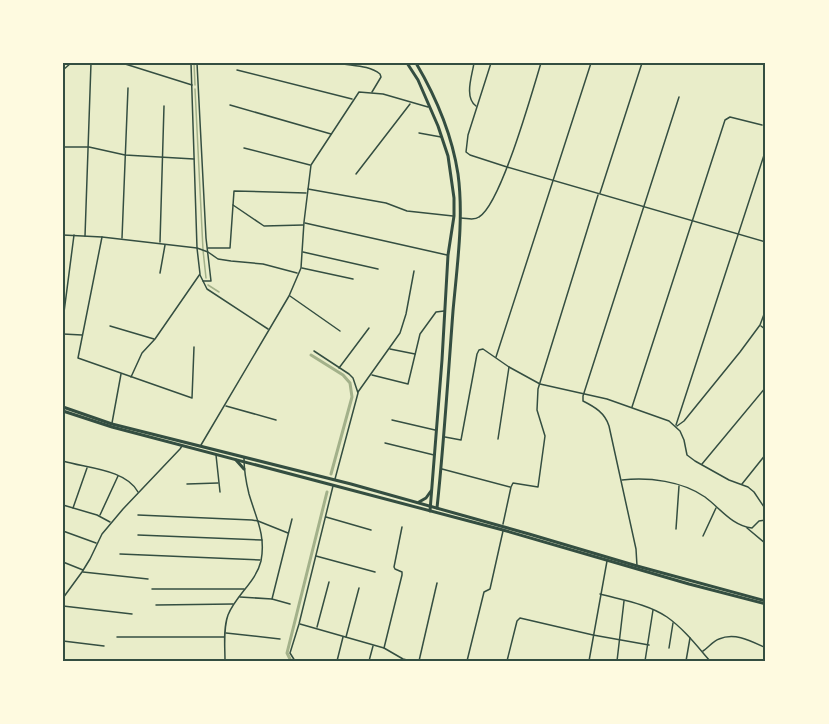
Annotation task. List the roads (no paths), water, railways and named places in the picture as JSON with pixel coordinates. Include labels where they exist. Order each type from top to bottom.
[{"type":"main road","points":[[407,63],[431,108],[448,156],[454,216],[448,255],[430,512]]},
{"type":"main road","points":[[418,64],[444,121],[452,148],[458,174],[460,218],[437,511]]},
{"type":"main road","points":[[442,360],[449,361]]},
{"type":"main road","points":[[63,409],[334,483],[430,506],[437,511],[637,567]]},
{"type":"main road","points":[[63,409],[112,428],[235,459],[244,459]]},
{"type":"main road","points":[[235,459],[244,469]]},
{"type":"main road","points":[[334,483],[430,512],[446,511],[766,602]]},
{"type":"main road","points":[[417,503],[426,498],[432,489]]},
{"type":"main road","points":[[438,497],[446,511]]},
{"type":"street","points":[[63,69],[71,63]]},
{"type":"street","points":[[85,236],[92,63]]},
{"type":"street","points":[[122,63],[193,85]]},
{"type":"street","points":[[191,63],[197,248],[200,274],[207,289],[269,329]]},
{"type":"street","points":[[197,63],[206,238],[211,281],[203,281]]},
{"type":"street","points":[[338,63],[373,69],[380,74],[381,77],[372,92]]},
{"type":"street","points":[[474,63],[470,99],[477,106]]},
{"type":"street","points":[[491,63],[468,135],[466,152],[470,155],[766,242]]},
{"type":"street","points":[[460,218],[481,217],[492,200],[507,167],[541,63]]},
{"type":"street","points":[[496,358],[591,63]]},
{"type":"street","points":[[467,661],[483,592],[490,589],[511,487],[513,483],[538,487],[544,436],[537,410],[538,389],[642,63]]},
{"type":"street","points":[[237,70],[353,99]]},
{"type":"street","points":[[122,239],[128,88]]},
{"type":"street","points":[[200,446],[290,296],[301,268],[311,165],[353,99],[359,92],[372,92],[431,108]]},
{"type":"street","points":[[637,567],[636,549],[607,419],[597,408],[583,401],[583,396],[680,97]]},
{"type":"street","points":[[356,174],[411,103]]},
{"type":"street","points":[[230,105],[332,134]]},
{"type":"street","points":[[160,243],[164,106]]},
{"type":"street","points":[[632,408],[725,120],[730,117],[762,125]]},
{"type":"street","points":[[419,133],[442,137]]},
{"type":"street","points":[[63,147],[89,147],[125,155],[195,159]]},
{"type":"street","points":[[244,148],[311,165]]},
{"type":"street","points":[[676,426],[766,149]]},
{"type":"street","points":[[308,189],[386,203],[407,211],[454,216]]},
{"type":"street","points":[[208,248],[230,248],[234,191],[307,193]]},
{"type":"street","points":[[233,205],[264,226],[304,224],[448,255]]},
{"type":"street","points":[[63,235],[197,248],[218,259],[263,264],[298,273]]},
{"type":"street","points":[[63,320],[74,235]]},
{"type":"street","points":[[102,237],[78,358],[192,398],[194,347]]},
{"type":"street","points":[[160,273],[165,244]]},
{"type":"street","points":[[302,251],[378,268]]},
{"type":"street","points":[[301,268],[353,279]]},
{"type":"street","points":[[295,661],[290,653],[300,624],[315,555],[358,393],[402,328],[414,271]]},
{"type":"street","points":[[131,377],[142,353],[155,339],[200,274]]},
{"type":"street","points":[[290,296],[340,331]]},
{"type":"street","points":[[676,426],[684,421],[740,352],[760,325],[766,309]]},
{"type":"street","points":[[370,374],[408,384],[420,334],[436,312],[445,311]]},
{"type":"street","points":[[760,325],[766,330]]},
{"type":"street","points":[[110,326],[155,339]]},
{"type":"street","points":[[339,368],[369,328]]},
{"type":"street","points":[[63,334],[83,335]]},
{"type":"street","points":[[389,349],[415,354]]},
{"type":"street","points":[[444,437],[461,440],[477,354],[483,349],[540,384],[607,399],[669,421],[680,431],[687,455],[754,492],[766,510]]},
{"type":"street","points":[[314,351],[349,374],[353,378],[358,393]]},
{"type":"street","points":[[498,439],[509,367]]},
{"type":"street","points":[[112,423],[121,374]]},
{"type":"street","points":[[702,464],[766,387]]},
{"type":"street","points":[[225,405],[276,420]]},
{"type":"street","points":[[392,420],[437,430]]},
{"type":"street","points":[[385,443],[435,455]]},
{"type":"street","points":[[63,598],[83,571],[102,534],[182,446]]},
{"type":"street","points":[[216,454],[220,492]]},
{"type":"street","points":[[742,484],[766,454]]},
{"type":"street","points":[[225,661],[227,620],[234,604],[257,573],[263,540],[249,494],[244,459]]},
{"type":"street","points":[[63,461],[118,475],[136,487],[138,493]]},
{"type":"street","points":[[73,508],[88,467]]},
{"type":"street","points":[[441,468],[511,487]]},
{"type":"street","points":[[100,516],[118,475]]},
{"type":"street","points":[[621,480],[644,479],[679,485],[694,491],[705,497],[726,517],[746,528],[766,544]]},
{"type":"street","points":[[187,484],[219,483]]},
{"type":"street","points":[[676,529],[679,485]]},
{"type":"street","points":[[63,505],[112,522]]},
{"type":"street","points":[[703,536],[716,508]]},
{"type":"street","points":[[138,515],[258,521],[288,533]]},
{"type":"street","points":[[326,516],[371,530]]},
{"type":"street","points":[[272,599],[292,519]]},
{"type":"street","points":[[746,528],[752,528],[759,521],[766,520]]},
{"type":"street","points":[[384,648],[402,575],[402,572],[394,567],[402,527]]},
{"type":"street","points":[[63,531],[97,543]]},
{"type":"street","points":[[138,535],[263,540]]},
{"type":"street","points":[[120,554],[261,560]]},
{"type":"street","points":[[315,555],[375,572]]},
{"type":"street","points":[[589,661],[607,560]]},
{"type":"street","points":[[63,562],[83,571],[148,579]]},
{"type":"street","points":[[316,628],[329,582]]},
{"type":"street","points":[[419,661],[437,583]]},
{"type":"street","points":[[337,661],[359,588]]},
{"type":"street","points":[[152,589],[245,589]]},
{"type":"street","points":[[600,594],[653,610],[673,622],[690,637],[710,661]]},
{"type":"street","points":[[239,597],[272,599],[290,604]]},
{"type":"street","points":[[617,661],[624,600]]},
{"type":"street","points":[[156,605],[234,604]]},
{"type":"street","points":[[63,606],[132,614]]},
{"type":"street","points":[[645,661],[653,610]]},
{"type":"street","points":[[507,661],[517,621],[520,618],[649,645]]},
{"type":"street","points":[[669,648],[673,622]]},
{"type":"street","points":[[300,624],[384,648],[411,661]]},
{"type":"street","points":[[225,633],[280,639]]},
{"type":"street","points":[[703,652],[719,639],[733,636],[751,640],[766,648]]},
{"type":"street","points":[[117,637],[225,637]]},
{"type":"street","points":[[686,661],[690,637]]},
{"type":"street","points":[[63,641],[104,646]]},
{"type":"street","points":[[369,661],[373,645]]},
{"type":"waterway","points":[[194,63],[195,85]]},
{"type":"waterway","points":[[195,89],[206,278]]},
{"type":"waterway","points":[[208,285],[219,292]]},
{"type":"waterway","points":[[311,355],[343,375],[350,383],[352,397],[331,474]]},
{"type":"waterway","points":[[291,661],[287,653],[327,492]]}]
